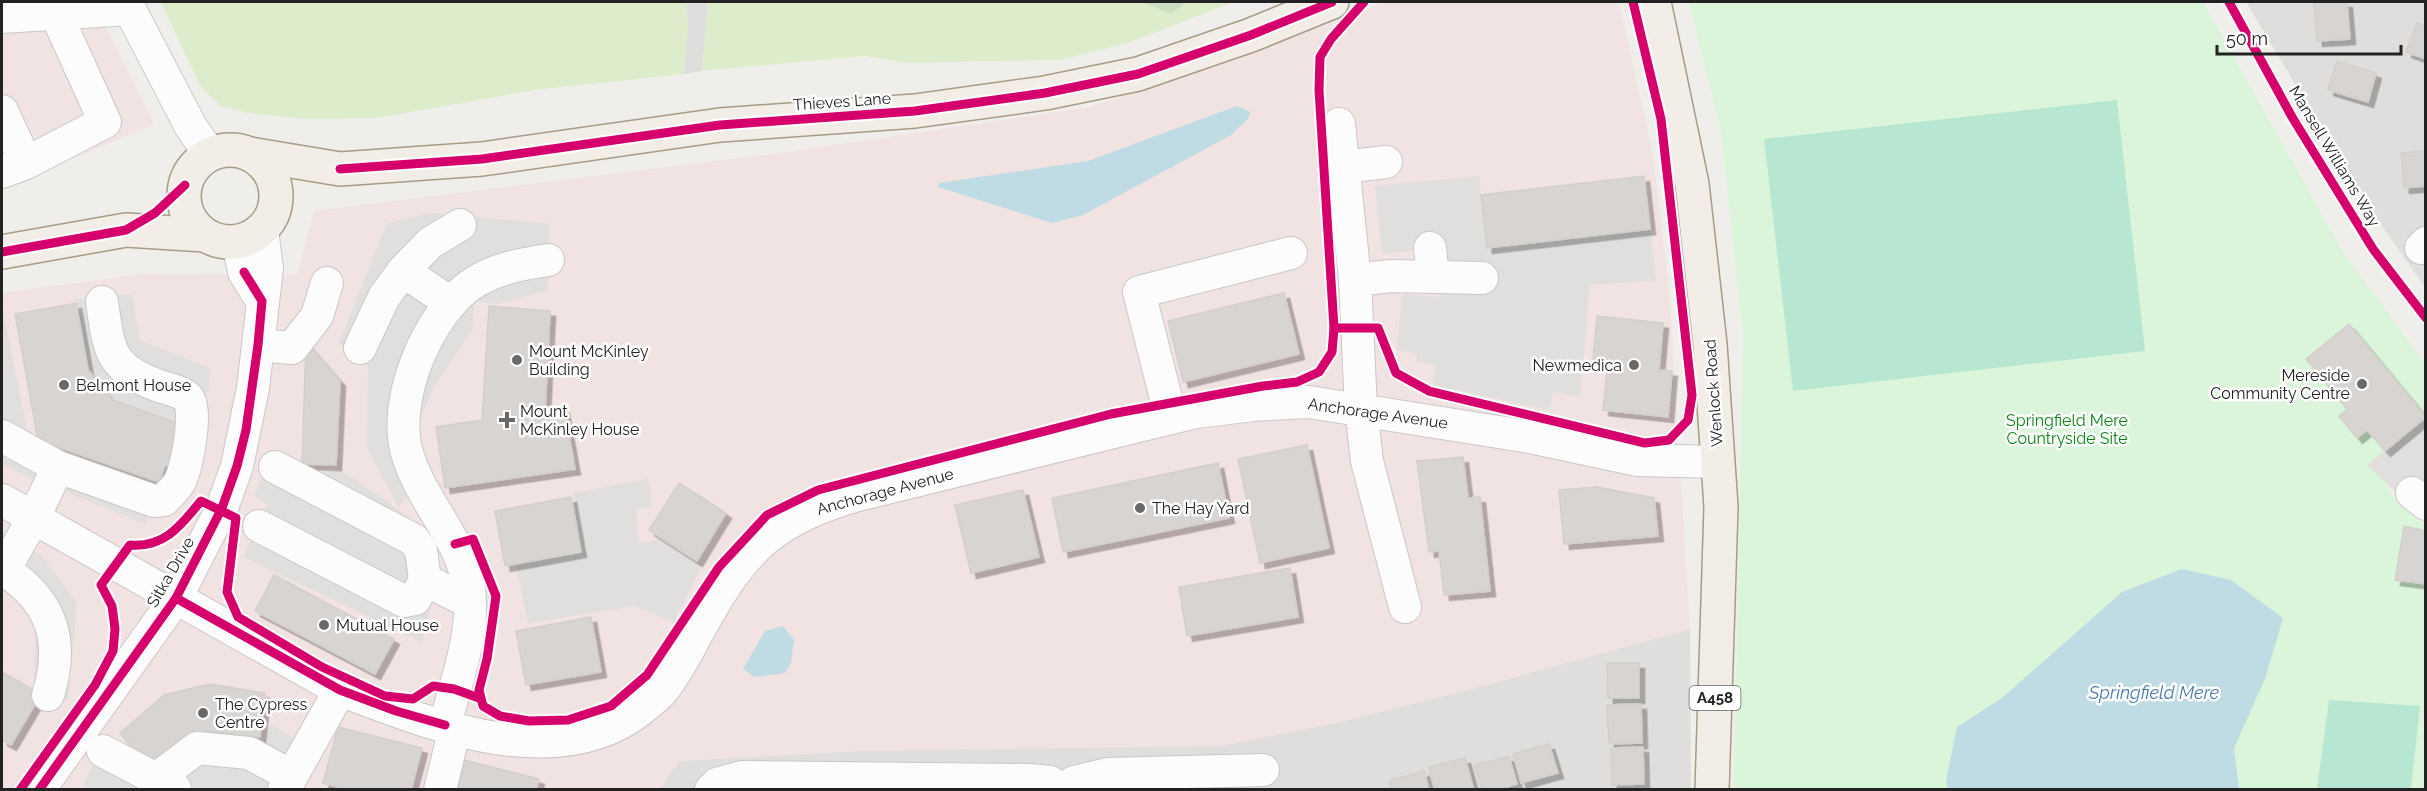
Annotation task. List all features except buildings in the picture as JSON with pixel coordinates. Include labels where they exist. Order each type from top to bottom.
[{"type":"main road","name":"Thieves Lane","points":[[340,169],[482,159],[720,125],[915,111],[1045,93],[1138,74],[1251,34],[1332,2]]},
{"type":"main road","name":"Wenlock Road","points":[[1654,2],[1692,184],[1710,344],[1721,507],[1712,789]]},
{"type":"main road","points":[[205,235],[194,225],[187,213],[184,199],[186,185],[194,167],[210,154],[229,150],[340,169]]},
{"type":"main road","points":[[2,252],[126,230],[205,235],[221,241],[250,236],[275,210],[277,198],[274,180],[264,164],[249,154]]},
{"type":"main road","points":[[277,198],[340,169]]},
{"type":"main road","points":[[126,230],[155,213],[186,185]]},
{"type":"street","points":[[2,17],[56,14],[128,5],[191,127],[210,154]]},
{"type":"street","points":[[2,111],[14,167],[105,122],[56,14]]},
{"type":"street","points":[[1339,124],[1355,280],[1361,409],[1367,461],[1405,607]]},
{"type":"street","points":[[1343,167],[1386,162]]},
{"type":"street","points":[[360,348],[384,297],[403,272],[430,243],[460,225]]},
{"type":"street","name":"Sitka Drive","points":[[39,789],[176,598],[222,508],[237,466],[246,430],[267,268],[250,236]]},
{"type":"street","points":[[1172,418],[1139,292],[1291,253]]},
{"type":"street","points":[[440,789],[465,646],[469,585],[462,559],[448,530],[419,483],[408,456],[404,438],[404,418],[409,387],[419,357],[433,327],[451,303],[473,283],[495,271],[548,260]]},
{"type":"street","points":[[1355,280],[1391,276],[1432,263],[1482,278]]},
{"type":"street","points":[[403,272],[451,303]]},
{"type":"street","points":[[258,345],[292,348],[317,316],[327,284]]},
{"type":"street","points":[[2,436],[58,468],[154,501],[164,500],[179,483],[184,471],[193,407],[183,394],[137,378],[125,370],[115,358],[108,343],[102,302]]},
{"type":"street","name":"Anchorage Avenue","points":[[2,500],[340,690],[396,711],[450,727],[491,736],[538,742],[574,740],[607,731],[633,716],[662,691],[683,660],[701,602],[760,542],[785,524],[827,504],[1172,418],[1241,407],[1309,402],[1530,437],[1638,460],[1718,462]]},
{"type":"street","points":[[259,526],[404,601],[416,598],[425,580],[421,550],[414,540],[275,467]]},
{"type":"street","points":[[48,694],[54,674],[56,649],[52,629],[35,596],[22,582],[3,569],[34,517],[58,468]]},
{"type":"street","points":[[425,580],[469,602]]},
{"type":"street","points":[[103,751],[166,784],[197,748],[249,753],[288,783],[340,690]]},
{"type":"street","points":[[711,789],[717,784],[742,777],[1029,780],[1050,782],[1062,789],[1074,782],[1108,774],[1263,770]]},
{"type":"shaded area","points":[[2,2],[93,2],[154,124],[2,189]]},
{"type":"shaded area","points":[[686,2],[708,2],[702,71],[684,74],[688,26]]},
{"type":"shaded area","points":[[1384,2],[1619,2],[1653,154],[1669,288],[1690,629],[1464,691],[1332,724],[1221,746],[856,751],[679,761],[659,790],[2,789],[2,293],[144,274],[297,275],[314,211],[788,152],[1091,107]]},
{"type":"shaded area","points":[[2246,2],[2425,2],[2425,287],[2370,209]]},
{"type":"shaded area","points":[[1479,176],[1487,248],[1650,229],[1656,280],[1590,285],[1580,397],[1553,392],[1549,410],[1433,385],[1435,365],[1416,361],[1417,353],[1397,350],[1402,294],[1440,297],[1430,249],[1382,254],[1375,186]]},
{"type":"shaded area","points":[[432,213],[550,224],[548,290],[498,304],[474,302],[473,329],[435,385],[416,429],[424,474],[398,507],[367,447],[368,367],[339,343],[387,223]]},
{"type":"shaded area","points":[[132,294],[140,340],[210,368],[209,390],[176,420],[116,401],[88,366],[76,299]]},
{"type":"shaded area","points":[[2,306],[27,430],[39,451],[158,490],[145,524],[2,464]]},
{"type":"shaded area","points":[[2425,417],[2425,519],[2367,465]]},
{"type":"shaded area","points":[[272,458],[307,474],[341,470],[420,526],[438,578],[422,642],[243,557],[267,505],[254,495]]},
{"type":"shaded area","points":[[648,479],[652,506],[636,509],[639,543],[659,540],[702,565],[674,622],[634,606],[528,623],[516,565],[582,553],[573,493]]},
{"type":"shaded area","points":[[2,532],[42,556],[77,603],[68,702],[34,678],[36,617],[6,588],[2,593]]},
{"type":"shaded area","points":[[1690,629],[1691,789],[659,790],[679,761],[1332,724],[1464,691]]},
{"type":"shaded area","points":[[270,724],[305,745],[293,789],[155,790],[206,744],[262,747]]},
{"type":"shaded area","points":[[96,760],[154,789],[90,789],[83,784]]},
{"type":"green space","points":[[161,2],[686,2],[688,26],[684,74],[535,90],[377,118],[304,119],[248,113],[220,106],[199,84]]},
{"type":"green space","points":[[708,2],[1142,2],[1171,14],[1187,2],[1233,2],[1128,43],[1060,60],[907,63],[866,56],[702,71]]},
{"type":"green space","points":[[1142,2],[1187,2],[1171,14]]},
{"type":"green space","name":"Springfield Mere Countryside Site","points":[[1689,2],[2203,2],[2344,254],[2425,363],[2425,441],[2387,488],[2398,503],[2425,526],[2425,789],[1734,789],[1743,334],[1721,131]]},
{"type":"green space","points":[[2117,100],[2145,351],[1793,391],[1764,139]]},
{"type":"green space","points":[[2329,700],[2420,706],[2411,789],[2317,789]]},
{"type":"water","points":[[1237,106],[1250,112],[1248,119],[1231,135],[1083,215],[1052,223],[938,187],[939,183],[1088,161]]},
{"type":"water","name":"Springfield Mere","points":[[2182,569],[2231,580],[2283,618],[2265,679],[2234,748],[2239,789],[1948,789],[1946,781],[1957,727],[2002,698],[2122,592]]},
{"type":"water","points":[[783,626],[794,640],[791,663],[785,673],[755,677],[743,669],[765,631]]},
{"type":"cycle path","points":[[340,169],[482,159],[720,125],[915,111],[1045,93],[1138,74],[1251,35],[1332,2]]},
{"type":"cycle path","points":[[455,544],[473,539],[496,596],[487,659],[479,690],[483,706],[500,716],[529,721],[568,720],[611,706],[647,675],[719,567],[767,515],[818,490],[1111,414],[1263,386],[1297,382],[1319,372],[1332,352],[1334,328],[1319,90],[1320,57],[1331,39],[1364,2]]},
{"type":"cycle path","points":[[1334,328],[1378,328],[1396,373],[1429,391],[1645,443],[1669,440],[1688,420],[1692,395],[1661,119],[1633,2]]},
{"type":"cycle path","name":"Mansell Williams Way","points":[[2229,2],[2292,117],[2373,249],[2426,318]]},
{"type":"cycle path","points":[[2,252],[126,230],[155,213],[185,185]]},
{"type":"cycle path","points":[[39,790],[176,598],[222,508],[237,466],[246,430],[258,345],[262,301],[244,272]]},
{"type":"cycle path","points":[[20,790],[95,685],[113,651],[115,629],[112,606],[101,585],[130,545],[142,545],[163,539],[179,526],[201,501],[236,518],[227,592],[238,617],[322,667],[385,696],[413,699],[433,686],[454,689],[479,698]]},
{"type":"cycle path","points":[[176,598],[340,690],[396,711],[445,725]]},
{"type":"place","name":"Mount McKinley Building","points":[[517,360]]},
{"type":"place","name":"Newmedica","points":[[1634,365]]},
{"type":"place","name":"Mereside Community Centre","points":[[2362,384]]},
{"type":"place","name":"Belmont House","points":[[64,385]]},
{"type":"place","name":"Mount McKinley House","points":[[507,420]]},
{"type":"place","name":"The Hay Yard","points":[[1140,508]]},
{"type":"place","name":"Mutual House","points":[[324,625]]},
{"type":"place","name":"The Cypress Centre","points":[[203,713]]}]
